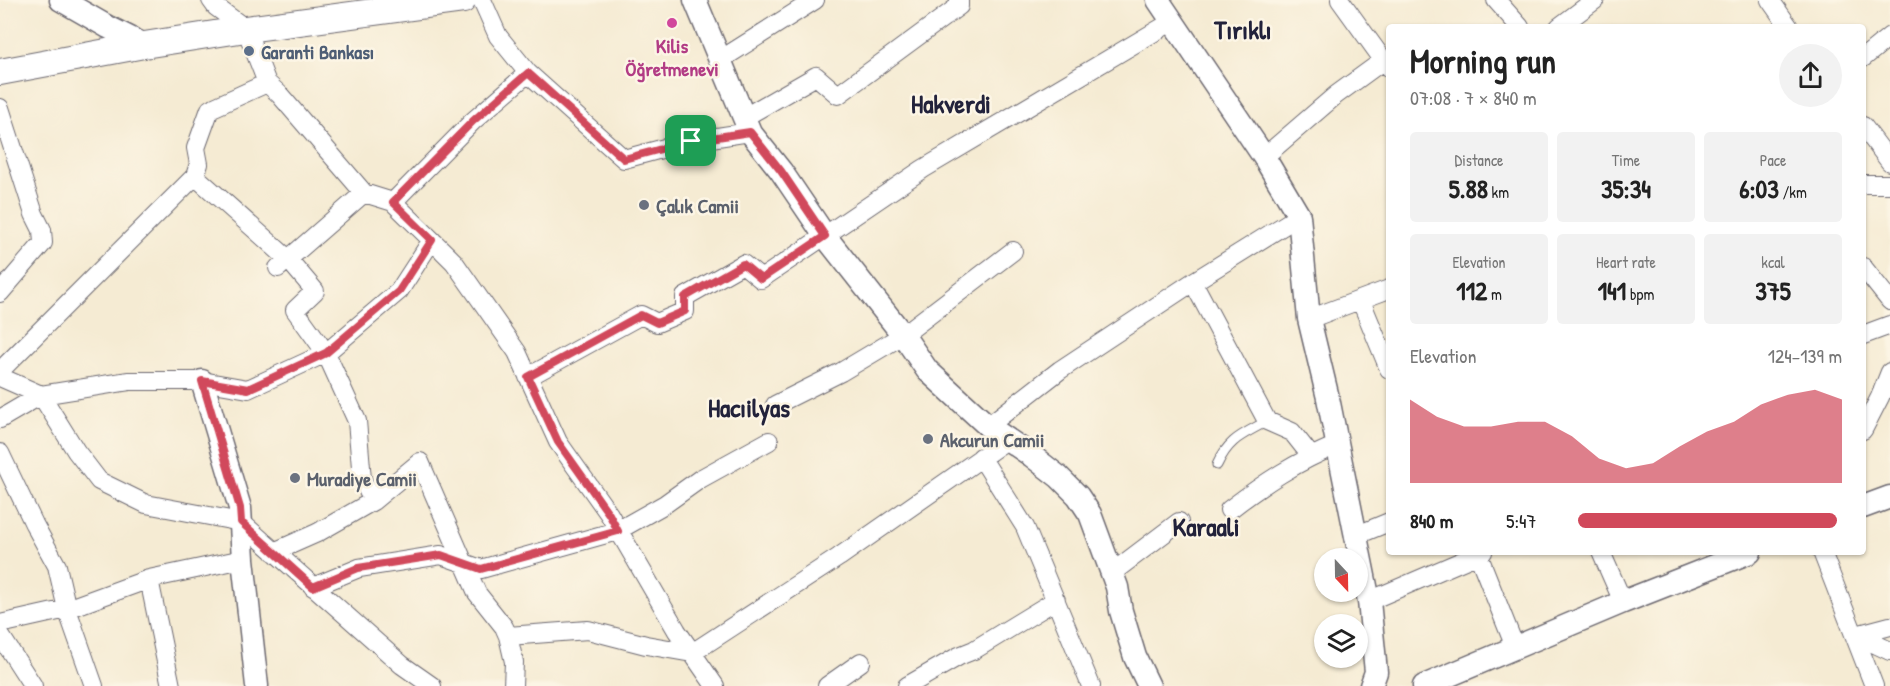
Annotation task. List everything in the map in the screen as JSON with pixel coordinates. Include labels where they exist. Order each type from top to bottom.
[{"type":"main road","points":[[0,72],[144,45],[246,29],[463,0]]},
{"type":"street","points":[[61,0],[144,45]]},
{"type":"street","points":[[211,0],[216,7],[246,29],[267,82],[364,193],[393,202],[454,262],[517,352],[558,442],[609,514],[677,631],[715,686]]},
{"type":"street","points":[[482,0],[498,36],[528,73],[624,159],[746,125],[816,76],[838,95],[959,6],[959,0]]},
{"type":"street","points":[[696,0],[746,125],[781,171],[825,236],[903,335],[927,370],[988,426],[1032,456],[1078,496],[1090,514],[1113,572],[1121,611],[1135,657],[1149,686]]},
{"type":"street","points":[[720,60],[815,0]]},
{"type":"street","points":[[1158,0],[1264,156],[1299,216],[1309,319],[1328,398],[1369,601],[1376,672],[1371,686]]},
{"type":"street","points":[[1340,0],[1386,63]]},
{"type":"street","points":[[1496,0],[1517,24]]},
{"type":"street","points":[[1563,24],[1595,0]]},
{"type":"street","points":[[1770,0],[1787,24]]},
{"type":"street","points":[[528,377],[641,315],[657,323],[685,311],[685,297],[743,264],[761,279],[924,170],[1173,21]]},
{"type":"street","points":[[1866,56],[1890,36]]},
{"type":"street","points":[[1264,156],[1336,95],[1386,65]]},
{"type":"street","points":[[393,202],[473,121],[528,73]]},
{"type":"street","points":[[0,371],[195,176],[199,164],[196,148],[210,109],[267,82]]},
{"type":"street","points":[[0,108],[34,214],[42,230],[43,243],[0,293]]},
{"type":"street","points":[[1866,130],[1890,162]]},
{"type":"street","points":[[195,176],[283,263],[315,291],[295,310],[326,353],[357,421],[362,479],[373,501]]},
{"type":"street","points":[[1866,183],[1890,184]]},
{"type":"street","points":[[283,263],[364,193]]},
{"type":"street","points":[[988,426],[1060,370],[1193,282],[1299,216]]},
{"type":"street","points":[[0,419],[41,395],[129,381],[202,381],[248,389],[326,353],[399,291],[432,240]]},
{"type":"street","points":[[775,405],[841,372],[903,335],[1012,251]]},
{"type":"street","points":[[1866,271],[1890,300]]},
{"type":"street","points":[[1193,282],[1267,421],[1292,432],[1311,456]]},
{"type":"street","points":[[1309,319],[1386,290]]},
{"type":"street","points":[[1361,301],[1386,362]]},
{"type":"street","points":[[1866,334],[1890,326]]},
{"type":"street","points":[[1866,424],[1890,372]]},
{"type":"street","points":[[0,377],[41,395],[76,452],[99,481],[146,504],[241,522],[402,665],[432,686]]},
{"type":"street","points":[[202,381],[240,508],[243,559],[257,686]]},
{"type":"street","points":[[1866,403],[1880,397]]},
{"type":"street","points":[[508,636],[588,630],[646,645],[692,652],[839,556],[1008,440]]},
{"type":"street","points":[[313,587],[358,568],[441,555],[481,569],[618,531],[665,504],[700,479],[769,441]]},
{"type":"street","points":[[1229,510],[1266,482],[1311,456],[1337,445]]},
{"type":"street","points":[[0,453],[57,566],[67,609],[94,686]]},
{"type":"street","points":[[981,457],[1025,527],[1092,686]]},
{"type":"street","points":[[274,552],[317,533],[373,501],[420,462],[477,593],[504,627],[508,636],[514,662],[513,686]]},
{"type":"street","points":[[1866,506],[1890,496]]},
{"type":"street","points":[[1113,572],[1179,522]]},
{"type":"street","points":[[1355,536],[1386,523]]},
{"type":"street","points":[[1369,601],[1476,555]]},
{"type":"street","points":[[1482,555],[1515,646]]},
{"type":"street","points":[[1602,555],[1623,602]]},
{"type":"street","points":[[1823,555],[1874,686]]},
{"type":"street","points":[[1424,686],[1623,602],[1724,556]]},
{"type":"street","points":[[0,624],[67,609],[149,579],[243,559]]},
{"type":"street","points":[[149,579],[171,686]]},
{"type":"street","points":[[907,686],[959,656],[974,650],[1056,600]]},
{"type":"street","points":[[1856,635],[1890,626]]},
{"type":"street","points":[[0,635],[33,686]]},
{"type":"street","points":[[1856,635],[1890,651]]},
{"type":"street","points":[[827,686],[861,662]]},
{"type":"lane","points":[[1217,465],[1233,440],[1267,421]]},
{"type":"place","name":"Kilis Öğretmenevi","points":[[672,23]]},
{"type":"place","name":"Garanti Bankası","points":[[249,51]]},
{"type":"place","name":"Çalık Camii","points":[[644,205]]},
{"type":"place","name":"Akcurun Camii","points":[[928,439]]},
{"type":"place","name":"Muradiye Camii","points":[[295,478]]},
{"type":"district","name":"Tırıklı","points":[[1243,29]]},
{"type":"district","name":"Hakverdi","points":[[951,103]]},
{"type":"district","name":"Hacıilyas","points":[[749,407]]},
{"type":"district","name":"Karaali","points":[[1206,526]]},
{"type":"route","points":[[528,73],[624,159],[691,141],[750,132],[781,171],[825,236],[761,279],[743,264],[685,297],[685,311],[657,323],[641,315],[528,377],[558,442],[609,514],[618,531],[481,569],[441,555],[358,568],[313,587],[241,522],[240,508],[202,381],[248,389],[326,353],[399,291],[432,240],[393,202],[473,121],[528,73]]}]
